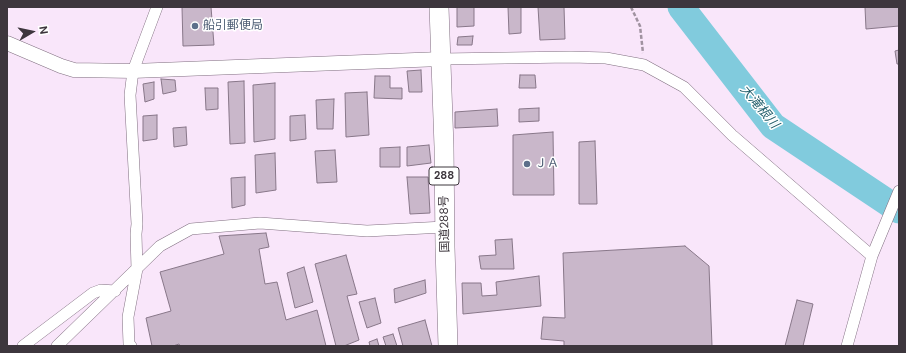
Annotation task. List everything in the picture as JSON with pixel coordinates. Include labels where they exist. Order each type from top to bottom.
[{"type":"highway","name":"国道288号","points":[[439,7],[448,346]]},
{"type":"street","points":[[131,346],[129,344],[128,317],[137,269],[137,224],[130,95],[133,71],[157,7]]},
{"type":"street","points":[[7,43],[74,70],[133,71],[441,59],[571,57],[606,58],[644,65],[684,87],[732,135],[872,256]]},
{"type":"street","points":[[846,346],[872,256],[899,191]]},
{"type":"street","points":[[58,346],[160,246],[191,229],[260,223],[367,231],[444,227]]},
{"type":"street","points":[[23,346],[93,293],[102,290],[115,291]]},
{"type":"path","points":[[631,7],[640,26],[644,65]]},
{"type":"building","points":[[182,7],[211,7],[214,45],[183,46]]},
{"type":"building","points":[[457,7],[474,7],[474,26],[457,27]]},
{"type":"building","points":[[508,7],[521,7],[521,33],[509,34]]},
{"type":"building","points":[[538,7],[564,7],[565,39],[540,40]]},
{"type":"building","points":[[865,7],[899,7],[899,26],[866,29]]},
{"type":"building","points":[[473,36],[472,45],[457,45],[458,37]]},
{"type":"building","points":[[899,50],[899,64],[897,64],[895,51]]},
{"type":"building","points":[[421,70],[422,92],[409,92],[407,71]]},
{"type":"building","points":[[520,75],[535,75],[536,88],[519,88]]},
{"type":"building","points":[[375,76],[390,76],[390,88],[402,88],[402,99],[374,98]]},
{"type":"building","points":[[161,79],[175,80],[176,91],[163,94]]},
{"type":"building","points":[[244,81],[245,143],[230,144],[228,82]]},
{"type":"building","points":[[154,82],[154,99],[145,102],[143,84]]},
{"type":"building","points":[[275,83],[275,139],[254,142],[253,85]]},
{"type":"building","points":[[205,88],[218,88],[218,109],[206,110]]},
{"type":"building","points":[[367,92],[369,135],[346,137],[345,93]]},
{"type":"building","points":[[334,99],[333,129],[317,129],[316,100]]},
{"type":"building","points":[[539,108],[539,121],[519,122],[519,109]]},
{"type":"building","points":[[497,109],[498,126],[455,128],[455,112]]},
{"type":"building","points":[[157,115],[157,139],[143,141],[143,116]]},
{"type":"building","points":[[305,115],[306,139],[290,141],[290,116]]},
{"type":"building","points":[[186,127],[187,145],[174,147],[173,128]]},
{"type":"building","points":[[553,132],[554,195],[513,195],[513,135]]},
{"type":"building","points":[[595,141],[597,204],[579,204],[579,142]]},
{"type":"building","points":[[429,145],[431,163],[407,166],[407,147]]},
{"type":"building","points":[[400,147],[400,167],[380,167],[380,148]]},
{"type":"building","points":[[335,150],[337,182],[317,183],[315,151]]},
{"type":"building","points":[[275,153],[276,190],[256,193],[255,155]]},
{"type":"building","points":[[245,177],[245,205],[232,208],[231,178]]},
{"type":"building","points":[[407,177],[428,177],[430,213],[410,214]]},
{"type":"building","points":[[266,233],[269,247],[259,249],[265,284],[277,282],[286,320],[317,310],[326,346],[180,346],[179,344],[173,346],[152,346],[146,318],[171,311],[160,272],[224,254],[219,236]]},
{"type":"building","points":[[512,239],[514,269],[481,269],[479,256],[496,255],[495,240]]},
{"type":"building","points":[[685,246],[709,266],[712,346],[564,346],[564,341],[541,339],[543,317],[565,318],[563,253]]},
{"type":"building","points":[[346,255],[357,294],[347,296],[359,340],[344,346],[336,346],[315,264]]},
{"type":"building","points":[[304,267],[313,302],[295,308],[287,273]]},
{"type":"building","points":[[539,276],[541,306],[463,314],[462,283],[481,283],[482,296],[497,295],[496,282]]},
{"type":"building","points":[[425,280],[426,293],[395,303],[394,289]]},
{"type":"building","points":[[375,298],[381,323],[367,328],[359,302]]},
{"type":"building","points":[[797,300],[813,304],[803,346],[785,346]]},
{"type":"building","points":[[425,320],[432,346],[403,346],[398,328]]},
{"type":"building","points":[[393,334],[397,346],[386,346],[383,337]]},
{"type":"building","points":[[377,339],[379,346],[370,346],[369,342]]},
{"type":"waterway","name":"大滝根川","points":[[681,7],[773,126],[899,210]]},
{"type":"place","name":"船引郵便局","points":[[195,26]]},
{"type":"place","name":"ＪＡ","points":[[527,164]]}]
